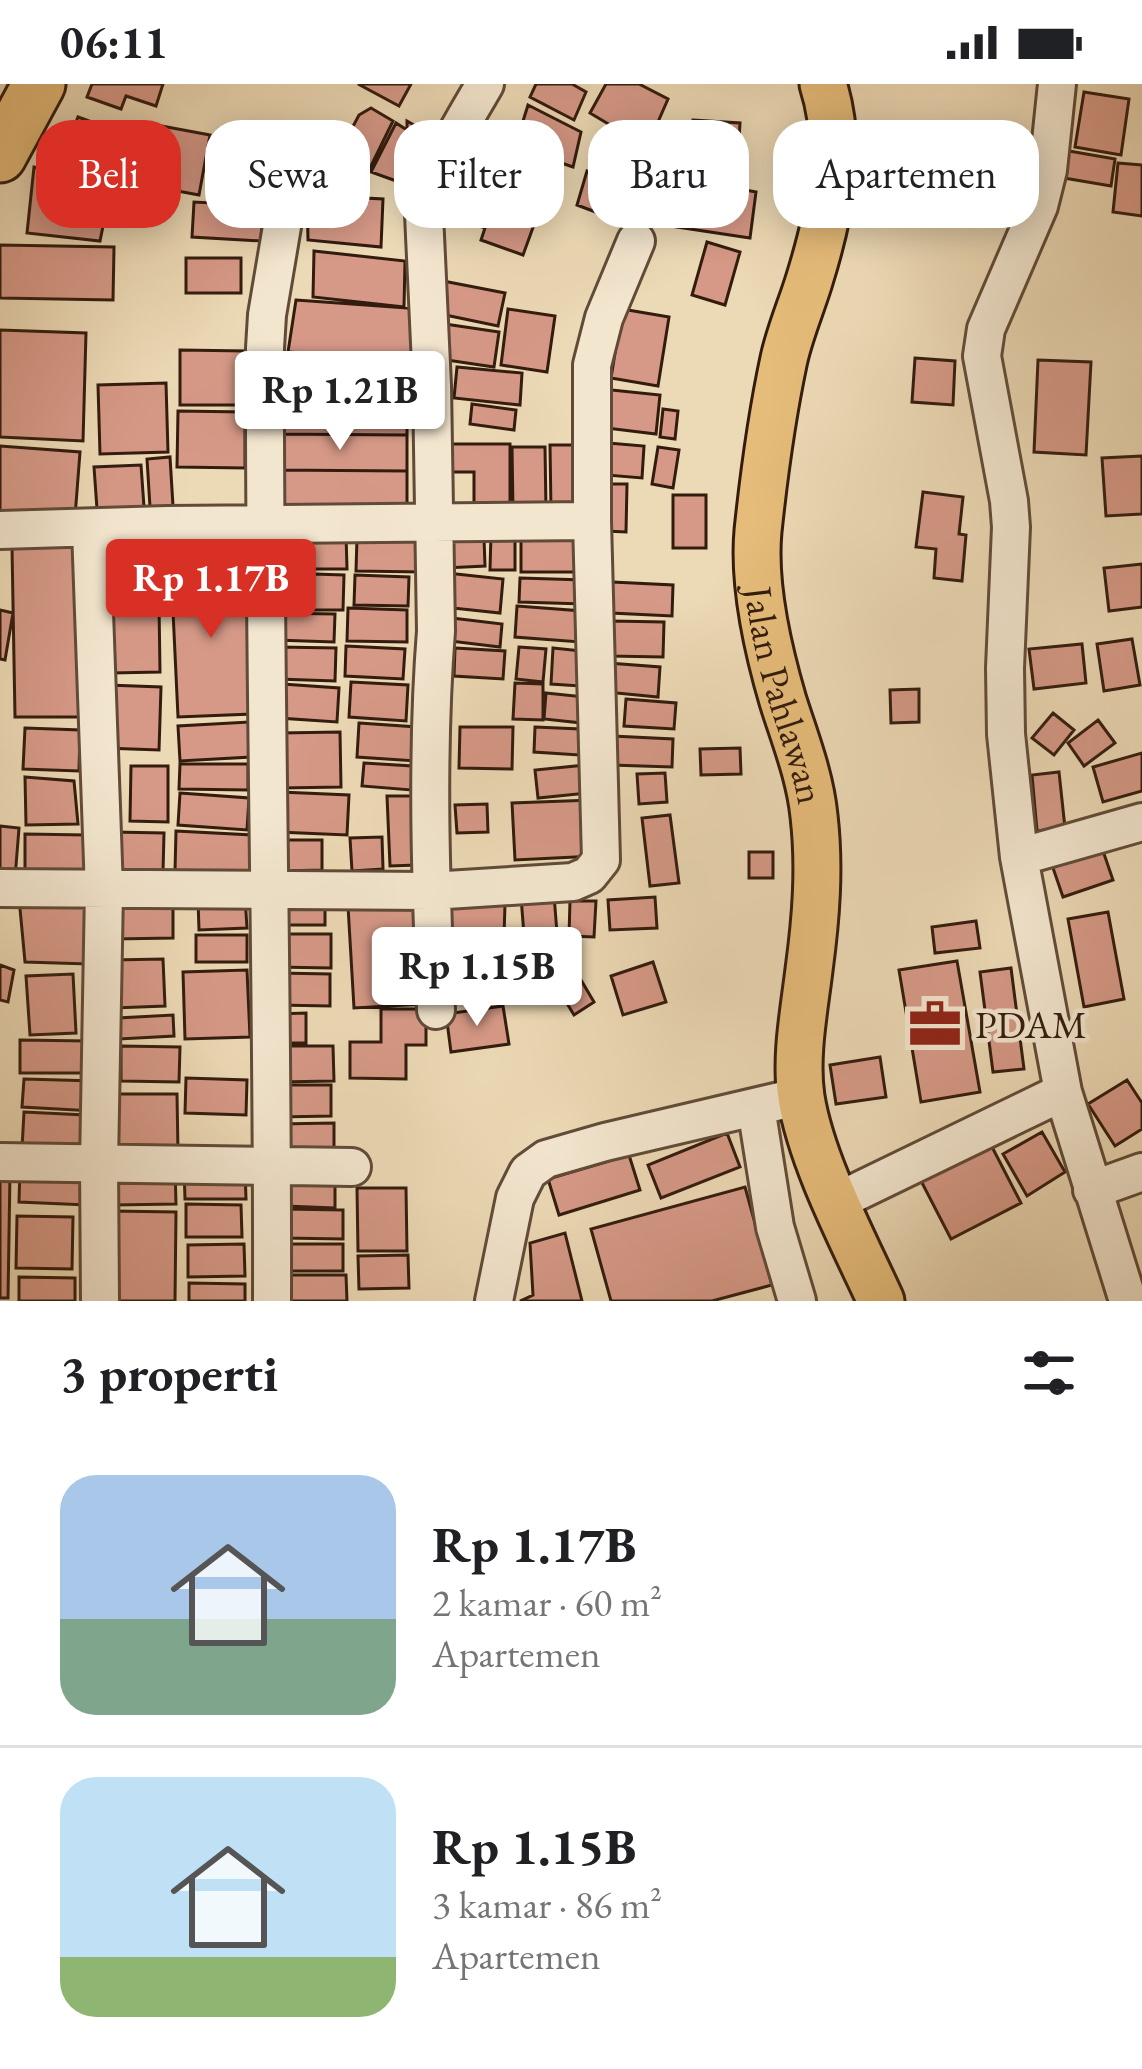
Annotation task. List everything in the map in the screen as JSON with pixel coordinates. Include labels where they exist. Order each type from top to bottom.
[{"type":"highway","points":[[0,98],[8,84]]},
{"type":"highway","points":[[0,156],[39,84]]},
{"type":"main road","name":"Jalan Pahlawan","points":[[823,84],[834,135],[834,163],[810,278],[784,356],[758,536],[766,635],[805,766],[816,830],[818,886],[803,1020],[801,1096],[836,1202],[881,1301]]},
{"type":"street","points":[[436,1010],[431,891],[436,631],[424,214],[440,168],[485,84]]},
{"type":"street","points":[[1057,84],[1051,152],[1039,206],[986,329],[982,356],[1012,527],[1006,712],[1019,857],[1063,1092],[1128,1301]]},
{"type":"street","points":[[272,1301],[264,616],[266,332],[281,228]]},
{"type":"street","points":[[0,889],[431,891],[573,882],[590,875],[601,860],[592,365],[637,241]]},
{"type":"street","points":[[0,530],[592,520]]},
{"type":"street","points":[[91,530],[104,890],[100,1301]]},
{"type":"street","points":[[1019,857],[1142,822]]},
{"type":"street","points":[[836,1202],[1063,1092]]},
{"type":"street","points":[[494,1301],[515,1198],[528,1172],[546,1159],[801,1096]]},
{"type":"street","points":[[756,1107],[775,1227],[797,1301]]},
{"type":"street","points":[[0,1162],[352,1167]]},
{"type":"street","points":[[1092,1190],[1142,1172]]},
{"type":"building","points":[[92,84],[163,84],[156,106],[126,96],[121,109],[87,97]]},
{"type":"building","points":[[358,84],[411,84],[399,106]]},
{"type":"building","points":[[536,84],[572,84],[586,92],[574,120],[530,97]]},
{"type":"building","points":[[606,84],[639,84],[668,99],[659,120],[602,120],[590,113]]},
{"type":"building","points":[[1084,92],[1129,99],[1121,155],[1075,147]]},
{"type":"building","points":[[528,105],[557,120],[523,120]]},
{"type":"building","points":[[371,108],[393,121],[370,168],[370,120],[356,120]]},
{"type":"building","points":[[564,123],[581,132],[573,167],[564,164]]},
{"type":"building","points":[[394,127],[394,180],[371,172]]},
{"type":"building","points":[[181,130],[205,134],[199,195],[181,192]]},
{"type":"building","points":[[1069,151],[1115,159],[1111,186],[1064,178]]},
{"type":"building","points":[[1118,163],[1142,165],[1142,216],[1113,212]]},
{"type":"building","points":[[34,167],[36,228],[103,228],[100,241],[27,233]]},
{"type":"building","points":[[588,171],[588,209],[577,205]]},
{"type":"building","points":[[749,191],[756,192],[750,238],[684,228],[749,228]]},
{"type":"building","points":[[370,198],[383,199],[381,247],[308,240],[308,228],[370,228]]},
{"type":"building","points":[[194,202],[205,203],[205,228],[262,228],[261,241],[192,237]]},
{"type":"building","points":[[485,228],[533,228],[523,255],[481,240]]},
{"type":"building","points":[[707,242],[740,252],[725,305],[692,295]]},
{"type":"building","points":[[0,245],[114,247],[113,300],[0,298]]},
{"type":"building","points":[[314,251],[405,261],[404,307],[313,297]]},
{"type":"building","points":[[186,258],[241,258],[241,293],[186,293]]},
{"type":"building","points":[[438,280],[505,293],[498,326],[431,312]]},
{"type":"building","points":[[296,300],[421,309],[417,361],[288,352]]},
{"type":"building","points":[[508,309],[555,316],[547,372],[501,365]]},
{"type":"building","points":[[622,309],[669,317],[658,386],[611,378]]},
{"type":"building","points":[[445,324],[499,332],[494,367],[440,359]]},
{"type":"building","points":[[0,330],[86,333],[83,441],[0,437]]},
{"type":"building","points":[[180,350],[246,351],[246,405],[180,405]]},
{"type":"building","points":[[915,358],[955,361],[953,405],[912,402]]},
{"type":"building","points":[[1038,360],[1091,362],[1086,455],[1034,452]]},
{"type":"building","points":[[457,367],[522,373],[520,405],[454,398]]},
{"type":"building","points":[[166,383],[168,452],[100,454],[98,385]]},
{"type":"building","points":[[602,389],[660,395],[656,434],[598,427]]},
{"type":"building","points":[[274,399],[407,401],[407,435],[274,434]]},
{"type":"building","points":[[472,404],[516,410],[514,430],[470,424]]},
{"type":"building","points":[[663,409],[678,411],[675,439],[660,437]]},
{"type":"building","points":[[178,411],[245,412],[245,468],[177,467]]},
{"type":"building","points":[[274,434],[407,435],[407,471],[274,470]]},
{"type":"building","points":[[608,443],[644,446],[642,478],[606,475]]},
{"type":"building","points":[[443,444],[510,444],[510,505],[474,505],[474,472],[443,472]]},
{"type":"building","points":[[550,445],[583,445],[584,510],[551,511]]},
{"type":"building","points":[[0,446],[80,452],[75,517],[0,511]]},
{"type":"building","points":[[512,447],[545,447],[546,510],[513,511]]},
{"type":"building","points":[[658,447],[679,450],[673,488],[652,484]]},
{"type":"building","points":[[1142,456],[1142,514],[1106,516],[1102,458]]},
{"type":"building","points":[[170,457],[173,506],[150,507],[147,459]]},
{"type":"building","points":[[141,465],[144,507],[97,509],[94,467]]},
{"type":"building","points":[[274,470],[407,471],[407,513],[274,511]]},
{"type":"building","points":[[605,484],[627,484],[626,532],[605,531]]},
{"type":"building","points":[[923,492],[963,497],[962,581],[934,578],[936,549],[916,547]]},
{"type":"building","points":[[673,495],[706,495],[706,548],[673,548]]},
{"type":"building","points":[[346,534],[347,569],[276,569],[276,535]]},
{"type":"building","points":[[491,534],[515,535],[515,570],[490,570]]},
{"type":"building","points":[[521,535],[586,536],[586,572],[521,572]]},
{"type":"building","points":[[357,538],[424,539],[423,572],[356,571]]},
{"type":"building","points":[[484,538],[485,566],[445,568],[443,539]]},
{"type":"building","points":[[79,546],[83,717],[15,717],[12,547]]},
{"type":"building","points":[[1142,564],[1142,607],[1109,611],[1104,568]]},
{"type":"building","points":[[245,566],[252,714],[178,717],[171,569]]},
{"type":"building","points":[[447,573],[503,579],[500,613],[443,607]]},
{"type":"building","points":[[313,574],[344,575],[343,610],[313,610]]},
{"type":"building","points":[[355,575],[409,577],[408,606],[354,605]]},
{"type":"building","points":[[306,576],[307,609],[277,610],[275,578]]},
{"type":"building","points":[[520,578],[584,580],[584,604],[519,602]]},
{"type":"building","points":[[612,582],[673,585],[672,616],[611,613]]},
{"type":"building","points":[[159,605],[160,672],[112,673],[110,606]]},
{"type":"building","points":[[517,606],[582,611],[580,642],[515,637]]},
{"type":"building","points":[[348,608],[407,610],[407,642],[347,641]]},
{"type":"building","points":[[0,610],[13,613],[5,660],[0,659]]},
{"type":"building","points":[[275,613],[335,614],[334,642],[275,640]]},
{"type":"building","points":[[452,618],[502,624],[500,647],[450,641]]},
{"type":"building","points":[[611,621],[664,622],[663,657],[610,656]]},
{"type":"building","points":[[1132,639],[1140,685],[1104,691],[1097,644]]},
{"type":"building","points":[[1082,644],[1086,683],[1034,689],[1029,649]]},
{"type":"building","points":[[346,646],[405,649],[403,679],[345,676]]},
{"type":"building","points":[[278,647],[336,648],[335,681],[278,679]]},
{"type":"building","points":[[519,647],[546,649],[543,682],[516,679]]},
{"type":"building","points":[[455,648],[505,651],[503,679],[454,676]]},
{"type":"building","points":[[553,648],[582,651],[580,686],[551,684]]},
{"type":"building","points":[[608,663],[660,667],[658,697],[606,692]]},
{"type":"building","points":[[351,682],[408,685],[406,721],[349,717]]},
{"type":"building","points":[[515,683],[543,684],[543,720],[513,719]]},
{"type":"building","points":[[282,684],[339,688],[337,722],[279,718]]},
{"type":"building","points":[[107,685],[161,687],[159,750],[104,748]]},
{"type":"building","points":[[919,689],[919,722],[891,723],[890,690]]},
{"type":"building","points":[[546,693],[585,697],[582,723],[544,719]]},
{"type":"building","points":[[626,699],[676,703],[674,729],[624,726]]},
{"type":"building","points":[[1053,713],[1074,730],[1054,755],[1032,738]]},
{"type":"building","points":[[1098,720],[1115,743],[1084,766],[1068,743]]},
{"type":"building","points":[[249,722],[251,757],[180,761],[178,726]]},
{"type":"building","points":[[359,723],[417,727],[416,761],[357,757]]},
{"type":"building","points":[[460,727],[513,727],[512,769],[459,768]]},
{"type":"building","points":[[535,727],[580,729],[579,755],[534,752]]},
{"type":"building","points":[[25,728],[80,730],[79,771],[23,769]]},
{"type":"building","points":[[340,732],[341,787],[281,788],[280,733]]},
{"type":"building","points":[[612,736],[673,739],[672,767],[611,765]]},
{"type":"building","points":[[740,748],[741,774],[701,775],[700,749]]},
{"type":"building","points":[[1142,753],[1142,791],[1103,802],[1093,767]]},
{"type":"building","points":[[364,763],[412,766],[411,790],[362,786]]},
{"type":"building","points":[[180,764],[248,764],[248,790],[179,789]]},
{"type":"building","points":[[586,765],[588,793],[538,798],[535,770]]},
{"type":"building","points":[[131,766],[168,766],[168,822],[130,821]]},
{"type":"building","points":[[1059,772],[1065,828],[1037,831],[1032,775]]},
{"type":"building","points":[[665,773],[667,802],[639,804],[637,774]]},
{"type":"building","points":[[25,777],[74,781],[78,824],[26,825]]},
{"type":"building","points":[[280,792],[349,795],[347,835],[278,832]]},
{"type":"building","points":[[180,793],[249,798],[247,830],[178,825]]},
{"type":"building","points":[[387,796],[414,796],[416,865],[390,866]]},
{"type":"building","points":[[592,800],[595,856],[515,860],[512,803]]},
{"type":"building","points":[[487,804],[488,832],[457,833],[455,805]]},
{"type":"building","points":[[670,815],[679,883],[650,886],[642,818]]},
{"type":"building","points":[[0,826],[19,828],[15,878],[0,877]]},
{"type":"building","points":[[176,831],[252,835],[251,874],[175,871]]},
{"type":"building","points":[[112,832],[164,833],[163,872],[112,871]]},
{"type":"building","points":[[25,834],[86,835],[90,876],[25,877]]},
{"type":"building","points":[[382,837],[383,869],[352,871],[350,838]]},
{"type":"building","points":[[280,840],[322,840],[322,870],[281,871]]},
{"type":"building","points":[[1102,848],[1113,880],[1063,897],[1052,865]]},
{"type":"building","points":[[749,852],[773,852],[773,878],[749,878]]},
{"type":"building","points":[[276,893],[325,894],[325,925],[276,925]]},
{"type":"building","points":[[554,895],[557,933],[524,935],[521,897]]},
{"type":"building","points":[[245,897],[247,928],[199,930],[198,900]]},
{"type":"building","points":[[655,897],[657,928],[610,930],[608,900]]},
{"type":"building","points":[[19,898],[90,899],[88,964],[25,962]]},
{"type":"building","points":[[173,900],[173,938],[114,939],[113,901]]},
{"type":"building","points":[[570,901],[596,901],[594,937],[569,936]]},
{"type":"building","points":[[450,902],[505,904],[504,936],[449,934]]},
{"type":"building","points":[[418,903],[423,1004],[354,1008],[348,906]]},
{"type":"building","points":[[1108,912],[1124,999],[1084,1007],[1068,919]]},
{"type":"building","points":[[976,921],[980,948],[935,953],[932,927]]},
{"type":"building","points":[[277,934],[331,934],[331,968],[276,967]]},
{"type":"building","points":[[196,935],[247,935],[247,962],[196,962]]},
{"type":"building","points":[[515,941],[515,972],[449,973],[448,942]]},
{"type":"building","points":[[163,959],[165,1006],[114,1008],[112,960]]},
{"type":"building","points":[[957,961],[980,1092],[921,1102],[899,970]]},
{"type":"building","points":[[653,962],[666,1002],[623,1015],[611,976]]},
{"type":"building","points":[[0,965],[14,970],[8,1002],[0,1000]]},
{"type":"building","points":[[1011,968],[1024,1069],[993,1072],[980,972]]},
{"type":"building","points":[[247,970],[250,1037],[185,1039],[183,972]]},
{"type":"building","points":[[277,973],[330,974],[330,1006],[277,1005]]},
{"type":"building","points":[[73,974],[76,1033],[30,1035],[26,976]]},
{"type":"building","points":[[578,975],[594,1002],[574,1015],[557,987]]},
{"type":"building","points":[[503,1006],[509,1044],[451,1052],[446,1014]]},
{"type":"building","points":[[381,1009],[426,1009],[426,1045],[406,1045],[406,1079],[350,1078],[350,1042],[381,1042]]},
{"type":"building","points":[[306,1013],[306,1043],[278,1043],[277,1014]]},
{"type":"building","points":[[173,1015],[174,1036],[119,1039],[118,1018]]},
{"type":"building","points":[[20,1040],[87,1041],[87,1073],[20,1073]]},
{"type":"building","points":[[121,1046],[180,1047],[179,1082],[121,1081]]},
{"type":"building","points":[[276,1046],[333,1046],[334,1081],[277,1082]]},
{"type":"building","points":[[880,1057],[886,1097],[836,1104],[830,1065]]},
{"type":"building","points":[[186,1078],[247,1080],[246,1115],[185,1113]]},
{"type":"building","points":[[24,1079],[95,1081],[93,1111],[22,1107]]},
{"type":"building","points":[[1127,1080],[1142,1103],[1142,1129],[1115,1146],[1088,1104]]},
{"type":"building","points":[[278,1085],[331,1085],[331,1116],[278,1117]]},
{"type":"building","points":[[114,1094],[177,1094],[178,1153],[114,1153]]},
{"type":"building","points":[[24,1112],[85,1115],[83,1151],[22,1148]]},
{"type":"building","points":[[334,1123],[334,1155],[279,1156],[278,1124]]},
{"type":"building","points":[[1042,1132],[1065,1172],[1027,1196],[1003,1154]]},
{"type":"building","points":[[727,1133],[740,1167],[661,1198],[648,1165]]},
{"type":"building","points":[[990,1143],[1021,1203],[951,1239],[920,1179]]},
{"type":"building","points":[[629,1155],[640,1190],[559,1215],[548,1179]]},
{"type":"building","points":[[20,1167],[88,1169],[87,1205],[19,1202]]},
{"type":"building","points":[[175,1168],[176,1204],[114,1205],[114,1169]]},
{"type":"building","points":[[184,1169],[245,1169],[246,1199],[185,1199]]},
{"type":"building","points":[[0,1173],[10,1173],[8,1298],[0,1298]]},
{"type":"building","points":[[286,1177],[335,1178],[335,1208],[285,1206]]},
{"type":"building","points":[[745,1187],[772,1285],[712,1301],[611,1301],[591,1229]]},
{"type":"building","points":[[357,1188],[406,1188],[407,1251],[358,1251]]},
{"type":"building","points":[[186,1204],[241,1205],[242,1237],[186,1237]]},
{"type":"building","points":[[284,1209],[343,1210],[343,1239],[284,1238]]},
{"type":"building","points":[[112,1211],[176,1212],[175,1301],[110,1301]]},
{"type":"building","points":[[17,1216],[73,1217],[72,1269],[16,1268]]},
{"type":"building","points":[[565,1233],[582,1301],[520,1301],[533,1295],[530,1243]]},
{"type":"building","points":[[244,1244],[245,1276],[188,1277],[188,1245]]},
{"type":"building","points":[[286,1244],[343,1244],[343,1271],[286,1271]]},
{"type":"building","points":[[408,1255],[409,1288],[359,1289],[358,1256]]},
{"type":"building","points":[[285,1275],[346,1275],[347,1301],[285,1301]]},
{"type":"building","points":[[19,1277],[75,1278],[75,1301],[19,1301]]},
{"type":"building","points":[[189,1283],[245,1284],[245,1301],[189,1301]]},
{"type":"place","name":"PDAM","points":[[935,1024]]}]
